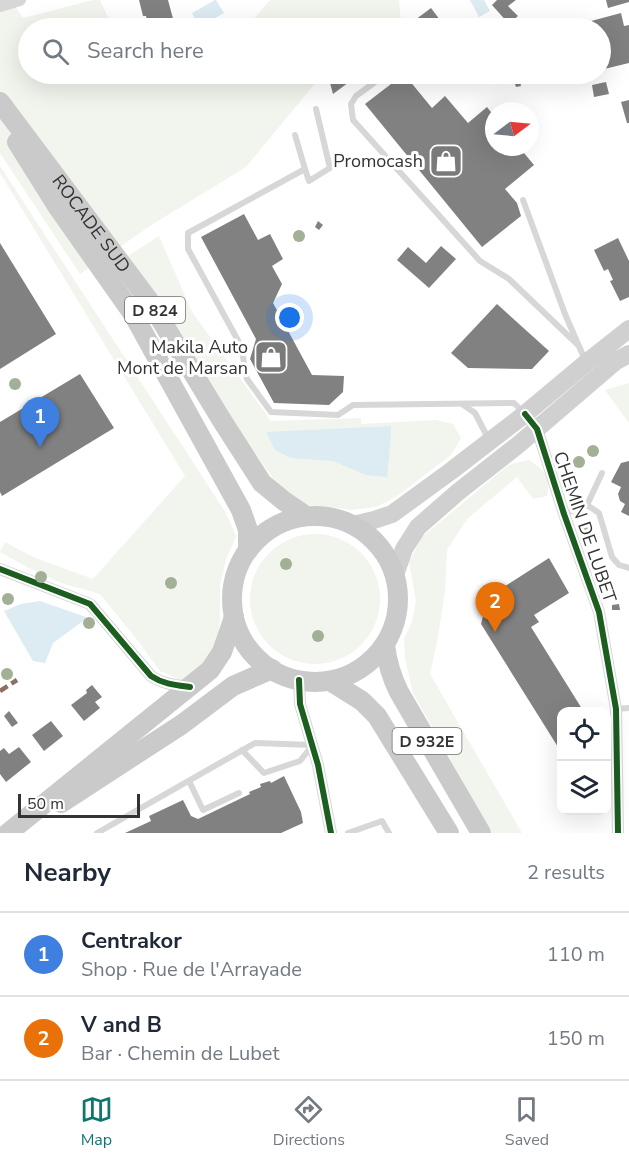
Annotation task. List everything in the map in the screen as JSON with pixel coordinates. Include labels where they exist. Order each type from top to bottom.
[{"type":"main road","name":"ROCADE SUD","points":[[0,102],[150,302],[262,483],[306,516]]},
{"type":"main road","name":"ROCADE SUD","points":[[0,115],[57,206],[133,314],[241,510],[248,530],[249,550]]},
{"type":"main road","points":[[353,525],[392,514],[585,368],[629,329]]},
{"type":"main road","points":[[395,575],[404,549],[418,527],[537,429],[580,388],[629,354]]},
{"type":"main road","points":[[306,516],[330,517],[353,525],[371,537],[386,555],[395,575],[398,599],[395,623],[385,645],[370,661],[351,674],[330,681],[299,680],[285,676],[255,656],[242,638],[234,617],[232,593],[237,570],[249,550],[264,533],[284,522],[306,516]]},
{"type":"main road","points":[[8,833],[210,670],[222,652],[234,617]]},
{"type":"main road","name":"D 932E","points":[[385,645],[387,663],[399,692],[481,833]]},
{"type":"main road","points":[[13,833],[181,725],[233,686],[272,669]]},
{"type":"main road","name":"D 932E","points":[[330,681],[362,701],[377,716],[449,833]]},
{"type":"street","points":[[0,6],[20,0]]},
{"type":"street","name":"CHEMIN DE LUBET","points":[[525,414],[537,429],[599,612],[616,709],[618,833]]},
{"type":"street","points":[[0,569],[90,604],[151,676],[168,684],[190,687]]},
{"type":"street","points":[[299,680],[300,704],[318,765],[331,833]]},
{"type":"lane","points":[[372,84],[356,96],[351,104],[353,120],[480,261],[509,279],[578,345]]},
{"type":"lane","points":[[295,135],[309,181],[330,168],[316,109]]},
{"type":"lane","points":[[305,169],[188,233],[188,249],[241,346],[247,379],[271,412],[338,415],[353,405],[514,403],[525,414]]},
{"type":"lane","points":[[523,200],[585,368]]},
{"type":"lane","points":[[462,403],[475,413],[490,441]]},
{"type":"lane","points":[[564,513],[586,505],[602,473]]},
{"type":"lane","points":[[586,505],[599,513],[612,557],[619,565],[629,568]]},
{"type":"lane","points":[[616,709],[629,708]]},
{"type":"lane","points":[[97,833],[255,743],[312,745]]},
{"type":"lane","points":[[242,750],[264,773],[300,761],[312,745]]},
{"type":"lane","points":[[189,781],[203,810],[239,793]]},
{"type":"lane","points":[[348,833],[382,821],[389,833]]},
{"type":"shaded area","points":[[0,0],[11,0],[23,18],[18,18],[18,84],[315,84],[246,167],[153,224],[80,274],[0,153]]},
{"type":"shaded area","points":[[93,0],[100,0],[108,18],[23,18]]},
{"type":"shaded area","points":[[216,0],[224,13],[215,18],[194,18],[192,13]]},
{"type":"shaded area","points":[[270,0],[399,0],[401,18],[255,18]]},
{"type":"shaded area","points":[[470,0],[484,0],[490,11],[479,17]]},
{"type":"shaded area","points":[[0,166],[226,513],[236,536],[226,560],[220,585],[220,620],[216,648],[197,673],[181,680],[160,671],[100,594],[61,583],[0,552],[5,542],[33,557],[93,579],[185,476],[0,173]]},
{"type":"shaded area","points":[[159,236],[192,312],[271,421],[361,418],[361,424],[436,420],[453,424],[461,438],[451,455],[396,497],[376,507],[351,510],[306,505],[289,496],[253,451],[128,256]]},
{"type":"shaded area","points":[[629,383],[629,423],[605,390]]},
{"type":"shaded area","points":[[391,426],[387,477],[366,475],[333,461],[291,458],[275,450],[266,432]]},
{"type":"shaded area","points":[[529,460],[539,467],[547,478],[547,496],[533,499],[517,477],[467,519],[447,550],[445,591],[430,674],[522,833],[492,833],[413,693],[405,658],[404,639],[412,622],[416,601],[409,562],[422,537],[506,467]]},
{"type":"shaded area","points":[[315,534],[340,539],[361,553],[375,574],[380,599],[375,624],[361,645],[340,659],[315,664],[290,659],[269,645],[255,624],[250,599],[255,574],[269,553],[290,539]]},
{"type":"shaded area","points":[[40,601],[86,617],[53,643],[45,663],[33,661],[4,611],[21,604]]},
{"type":"building","points":[[139,0],[168,0],[173,18],[146,18],[143,16]]},
{"type":"building","points":[[497,0],[516,0],[508,6],[518,16],[504,18],[492,5]]},
{"type":"building","points":[[606,0],[629,0],[629,2],[608,8]]},
{"type":"building","points":[[431,8],[438,18],[418,18]]},
{"type":"building","points":[[621,13],[624,26],[629,25],[629,63],[611,67],[611,18],[602,18]]},
{"type":"building","points":[[330,84],[346,84],[333,94]]},
{"type":"building","points":[[391,84],[412,84],[432,108],[445,96],[468,123],[485,109],[485,156],[526,156],[534,165],[505,189],[517,203],[521,216],[482,247],[365,104]]},
{"type":"building","points":[[606,84],[609,94],[594,97],[592,85]]},
{"type":"building","points":[[629,100],[629,123],[627,123],[621,102]]},
{"type":"building","points":[[244,214],[258,240],[270,234],[283,259],[272,266],[282,284],[273,303],[312,375],[344,376],[343,392],[329,405],[274,403],[250,359],[256,339],[201,237]]},
{"type":"building","points":[[318,221],[323,225],[319,230],[315,227]]},
{"type":"building","points":[[618,238],[629,261],[629,297],[620,301],[610,281],[613,280],[608,269],[604,271],[594,250]]},
{"type":"building","points":[[0,243],[56,334],[0,369]]},
{"type":"building","points":[[441,246],[456,259],[429,288],[397,260],[408,247],[426,263]]},
{"type":"building","points":[[497,304],[549,351],[532,369],[468,368],[451,353]]},
{"type":"building","points":[[80,374],[114,428],[2,496],[0,492],[0,422]]},
{"type":"building","points":[[629,461],[629,516],[621,512],[625,504],[620,501],[618,494],[621,487],[611,482],[621,463]]},
{"type":"building","points":[[549,558],[569,593],[534,615],[539,622],[531,627],[581,707],[557,707],[557,745],[481,624],[488,597]]},
{"type":"building","points":[[619,604],[620,610],[612,610],[612,605]]},
{"type":"building","points":[[92,685],[102,697],[95,702],[100,708],[84,721],[71,705],[87,693],[86,690]]},
{"type":"building","points":[[9,711],[18,723],[12,727],[4,716]]},
{"type":"building","points":[[51,721],[63,736],[44,751],[32,735]]},
{"type":"building","points":[[19,747],[31,762],[6,782],[0,774],[0,751],[4,748],[9,754]]},
{"type":"building","points":[[284,776],[301,812],[303,823],[281,833],[125,833],[151,821],[149,816],[183,800],[191,816],[198,819],[250,794],[249,792],[261,787],[260,784],[270,781],[271,783]]},
{"type":"marked path","points":[[0,691],[17,680]]},
{"type":"cycle path","points":[[525,414],[537,429],[599,612],[616,709],[618,833]]},
{"type":"cycle path","points":[[0,569],[90,604],[151,676],[174,685],[190,687]]},
{"type":"cycle path","points":[[299,680],[300,704],[318,765],[331,833]]},
{"type":"place","name":"Promocash","points":[[446,161]]},
{"type":"place","name":"Makila Auto Mont de Marsan","points":[[271,357]]},
{"type":"place","name":"Centrakor","points":[[40,447]]},
{"type":"place","name":"V and B","points":[[495,632]]}]
